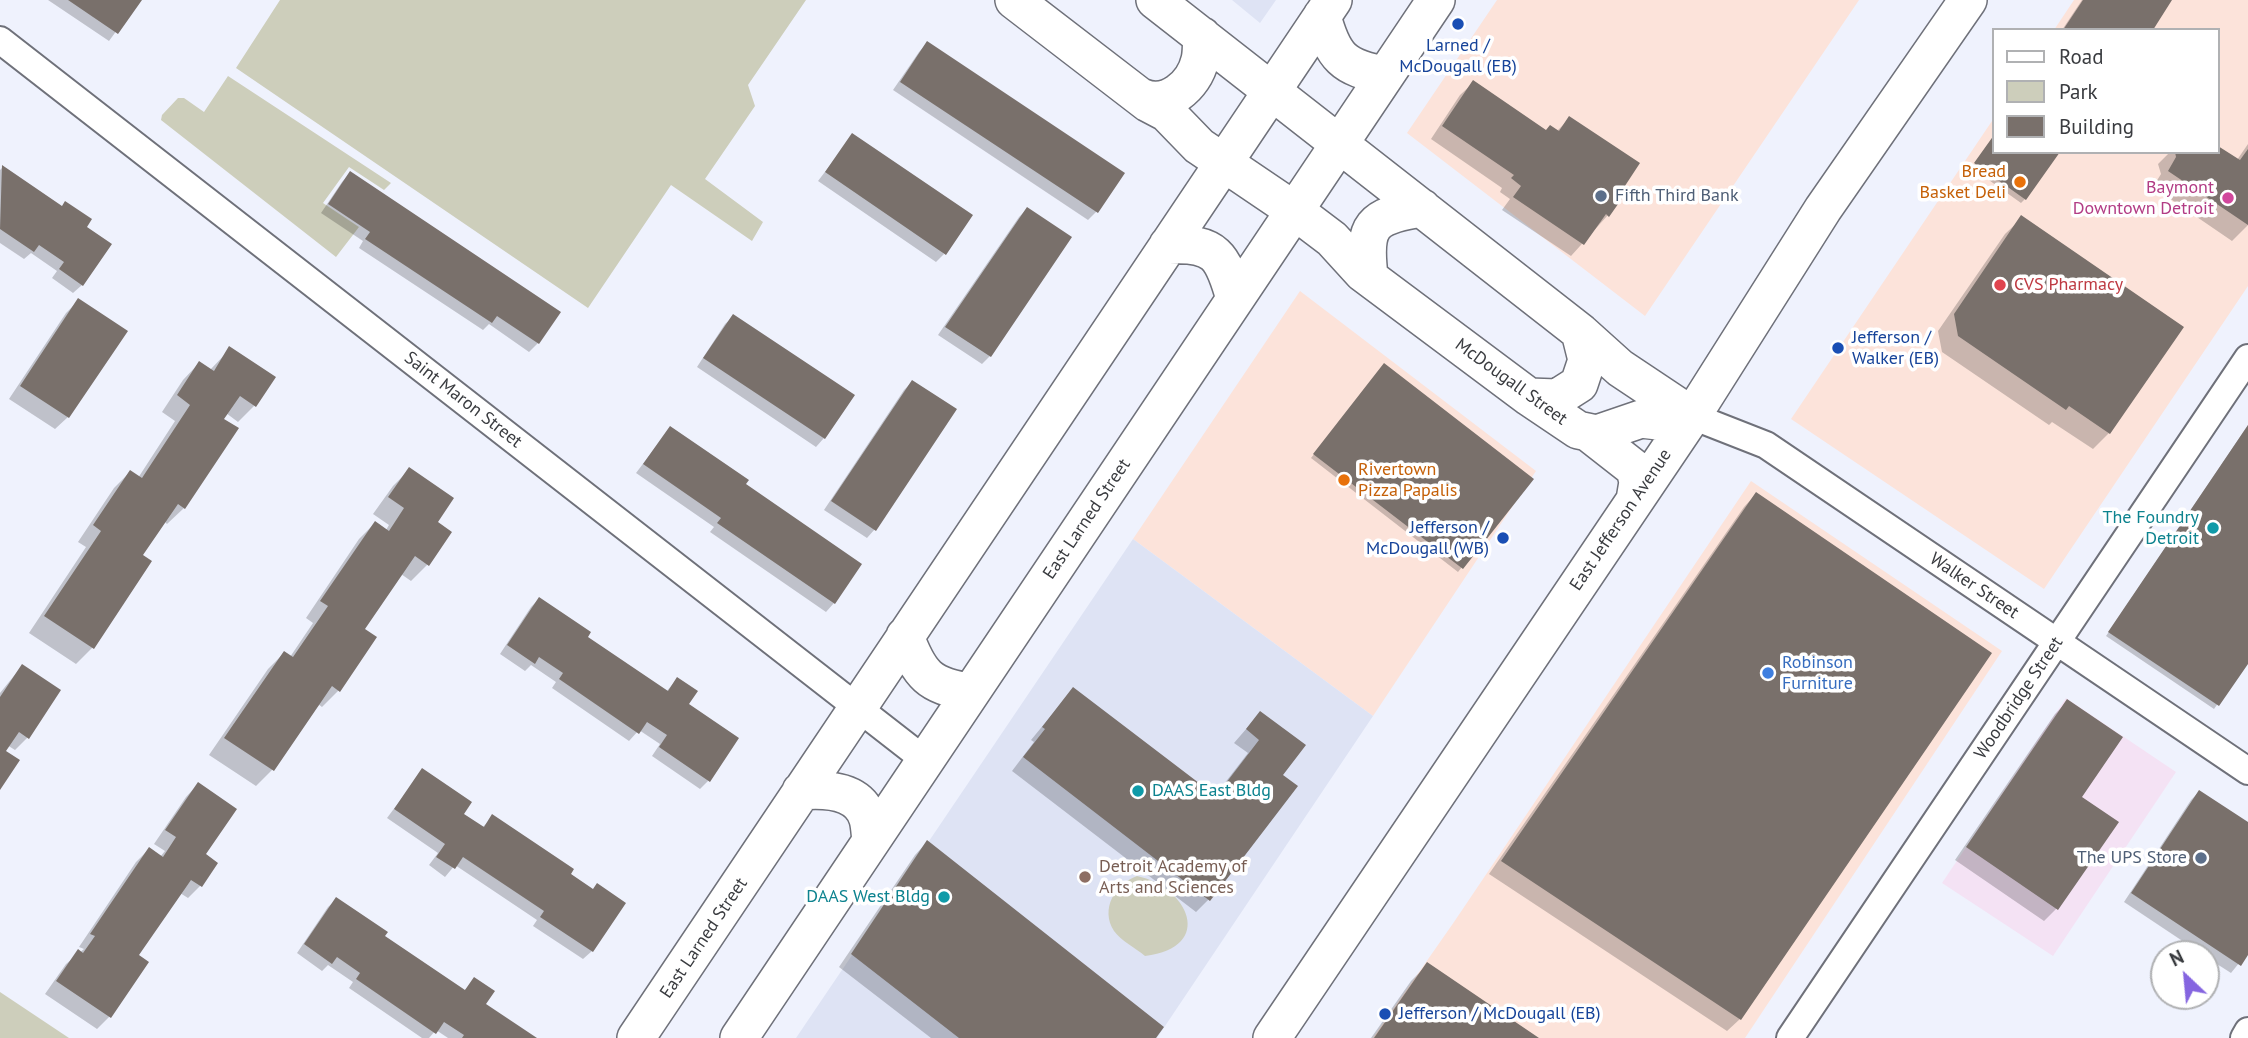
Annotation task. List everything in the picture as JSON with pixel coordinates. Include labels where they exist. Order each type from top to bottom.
[{"type":"street","name":"McDougall Street","points":[[1014,0],[1141,97],[1167,113],[1199,146],[1332,239],[1369,276],[1529,397],[1578,430],[1589,433],[1635,469],[1638,482],[1635,500]]},
{"type":"street","points":[[1155,0],[1580,332],[1620,368],[1692,416]]},
{"type":"street","name":"East Larned Street","points":[[738,1038],[1436,0]]},
{"type":"street","name":"East Jefferson Avenue","points":[[1276,1036],[1692,416],[1823,209],[1968,0]]},
{"type":"street","points":[[1327,8],[1329,42],[1342,59],[1363,71],[1385,75]]},
{"type":"street","name":"East Larned Street","points":[[636,1038],[1327,8]]},
{"type":"street","points":[[1141,97],[1151,102],[1161,101],[1175,95],[1190,83],[1200,61],[1202,36]]},
{"type":"street","name":"Saint Maron Street","points":[[0,40],[926,761]]},
{"type":"street","points":[[1369,276],[1365,247],[1373,225],[1392,213],[1422,208]]},
{"type":"street","points":[[1168,245],[1191,244],[1215,253],[1228,272],[1235,299]]},
{"type":"street","points":[[1529,397],[1557,398],[1579,384],[1587,360],[1580,332]]},
{"type":"street","name":"Woodbridge Street","points":[[1790,1038],[2248,358]]},
{"type":"street","points":[[1589,433],[1611,431],[1641,419],[1667,422],[1692,416]]},
{"type":"street","name":"Walker Street","points":[[1692,416],[1766,445],[2248,771]]},
{"type":"street","points":[[905,636],[914,658],[927,677],[947,689],[971,692]]},
{"type":"street","points":[[801,791],[827,789],[854,799],[868,817],[871,841]]},
{"type":"street","points":[[2244,1038],[2248,1031]]},
{"type":"shaded area","points":[[1232,0],[1276,0],[1260,23]]},
{"type":"shaded area","points":[[1497,0],[1859,0],[1645,316],[1407,133]]},
{"type":"shaded area","points":[[2074,0],[2248,0],[2248,286],[2044,589],[1791,419],[1993,119],[1993,154],[2220,154],[2220,28],[2055,28]]},
{"type":"shaded area","points":[[1300,291],[1536,471],[1373,716],[1133,539]]},
{"type":"shaded area","points":[[1751,481],[2002,651],[1745,1038],[1373,1038],[1454,922]]},
{"type":"shaded area","name":"Detroit Academy of Arts and Sciences","points":[[1133,539],[1373,716],[1157,1038],[796,1038]]},
{"type":"shaded area","points":[[2066,698],[2176,772],[2053,956],[1942,883]]},
{"type":"green space","points":[[280,0],[806,0],[748,85],[755,106],[705,179],[763,222],[752,241],[671,185],[588,308],[236,68]]},
{"type":"green space","points":[[228,76],[391,183],[384,190],[349,167],[323,203],[359,227],[336,257],[161,120],[162,115],[178,98],[184,98],[204,112]]},
{"type":"green space","points":[[1137,876],[1155,882],[1170,892],[1181,904],[1187,917],[1187,930],[1181,941],[1167,950],[1145,956],[1117,935],[1110,923],[1109,914],[1109,906],[1116,891]]},
{"type":"green space","points":[[0,992],[69,1038],[0,1038]]},
{"type":"building","points":[[68,0],[142,0],[118,34]]},
{"type":"building","points":[[2083,0],[2172,0],[2154,28],[2064,28]]},
{"type":"building","points":[[927,41],[1125,173],[1098,213],[900,82]]},
{"type":"building","points":[[1473,80],[1546,130],[1550,125],[1559,131],[1569,116],[1640,163],[1619,195],[1623,197],[1609,217],[1606,214],[1584,245],[1513,197],[1521,186],[1511,178],[1514,175],[1442,126]]},
{"type":"building","points":[[852,133],[973,215],[946,255],[825,172]]},
{"type":"building","name":"Bread Basket Deli","points":[[1993,136],[1993,154],[2059,154],[2026,200],[1974,163]]},
{"type":"building","name":"Baymont Downtown Detroit","points":[[2220,147],[2240,160],[2248,149],[2248,225],[2168,171],[2175,154],[2220,154]]},
{"type":"building","points":[[2,165],[62,206],[65,201],[92,219],[87,227],[112,244],[83,286],[59,269],[64,262],[39,245],[34,252],[0,229]]},
{"type":"building","points":[[350,171],[561,312],[539,344],[497,316],[492,323],[365,239],[370,232],[328,204]]},
{"type":"building","points":[[1027,207],[1072,237],[991,357],[945,327]]},
{"type":"building","points":[[2021,215],[2184,327],[2110,434],[2069,406],[2066,410],[1958,336],[1954,314]]},
{"type":"building","points":[[78,298],[128,331],[69,418],[20,386]]},
{"type":"building","points":[[733,314],[855,395],[825,439],[703,358]]},
{"type":"building","points":[[229,346],[276,377],[256,407],[240,396],[224,419],[239,428],[185,509],[178,504],[143,555],[152,561],[94,649],[44,616],[101,531],[93,525],[130,470],[142,478],[190,405],[177,395],[199,361],[214,371]]},
{"type":"building","points":[[1384,363],[1534,479],[1463,569],[1313,454]]},
{"type":"building","points":[[912,380],[957,409],[876,531],[831,501]]},
{"type":"building","name":"The Foundry Detroit","points":[[2248,425],[2248,664],[2219,706],[2108,632]]},
{"type":"building","points":[[670,426],[749,480],[746,484],[862,564],[835,604],[717,523],[721,518],[643,464]]},
{"type":"building","points":[[409,467],[454,498],[438,522],[452,532],[429,566],[415,556],[365,629],[377,637],[340,692],[332,686],[274,771],[224,738],[284,651],[293,657],[328,606],[320,601],[375,521],[389,531],[404,508],[388,497]]},
{"type":"building","points":[[1756,492],[1992,653],[1741,1020],[1501,861]]},
{"type":"building","points":[[539,597],[591,632],[588,637],[668,691],[677,677],[698,691],[689,704],[739,738],[710,782],[659,747],[667,735],[647,722],[639,734],[559,679],[563,673],[539,657],[535,664],[507,645]]},
{"type":"building","points":[[22,664],[61,690],[29,739],[19,732],[6,751],[20,760],[0,790],[0,697]]},
{"type":"building","name":"DAAS East Bldg","points":[[1073,687],[1216,796],[1259,740],[1246,729],[1260,711],[1306,745],[1283,775],[1298,786],[1210,901],[1023,757]]},
{"type":"building","points":[[2067,699],[2123,737],[2082,797],[2119,822],[2058,910],[1966,847]]},
{"type":"building","points":[[422,768],[472,802],[464,814],[484,827],[492,814],[574,869],[571,874],[593,889],[597,883],[626,903],[593,952],[540,917],[544,911],[463,857],[455,869],[436,857],[445,844],[394,809]]},
{"type":"building","points":[[198,782],[237,809],[206,854],[218,863],[202,887],[191,880],[139,955],[149,962],[111,1018],[56,981],[78,949],[83,953],[95,936],[90,934],[149,847],[163,857],[176,837],[165,830]]},
{"type":"building","name":"The UPS Store","points":[[2199,790],[2248,822],[2248,955],[2241,966],[2220,952],[2220,940],[2202,940],[2131,893]]},
{"type":"building","name":"DAAS West Bldg","points":[[927,840],[1164,1027],[1156,1038],[959,1038],[851,954]]},
{"type":"building","points":[[336,897],[388,932],[385,936],[465,990],[474,977],[495,991],[486,1004],[537,1038],[462,1038],[464,1035],[444,1022],[436,1034],[356,979],[360,973],[337,957],[332,964],[304,944]]},
{"type":"building","points":[[1427,962],[1539,1038],[1374,1038]]},
{"type":"place","name":"Larned / McDougall (EB)","points":[[1458,24]]},
{"type":"place","name":"Bread Basket Deli","points":[[2020,182]]},
{"type":"place","name":"Fifth Third Bank","points":[[1601,196]]},
{"type":"place","name":"Baymont Downtown Detroit","points":[[2228,198]]},
{"type":"place","name":"CVS Pharmacy","points":[[2000,285]]},
{"type":"place","name":"Jefferson / Walker (EB)","points":[[1838,348]]},
{"type":"place","name":"Rivertown Pizza Papalis","points":[[1344,480]]},
{"type":"place","name":"The Foundry Detroit","points":[[2213,528]]},
{"type":"place","name":"Jefferson / McDougall (WB)","points":[[1503,538]]},
{"type":"place","name":"Robinson Furniture","points":[[1768,673]]},
{"type":"place","name":"DAAS East Bldg","points":[[1138,791]]},
{"type":"place","name":"The UPS Store","points":[[2201,858]]},
{"type":"place","name":"Detroit Academy of Arts and Sciences","points":[[1085,877]]},
{"type":"place","name":"DAAS West Bldg","points":[[944,897]]},
{"type":"place","name":"Jefferson / McDougall (EB)","points":[[1385,1014]]}]
